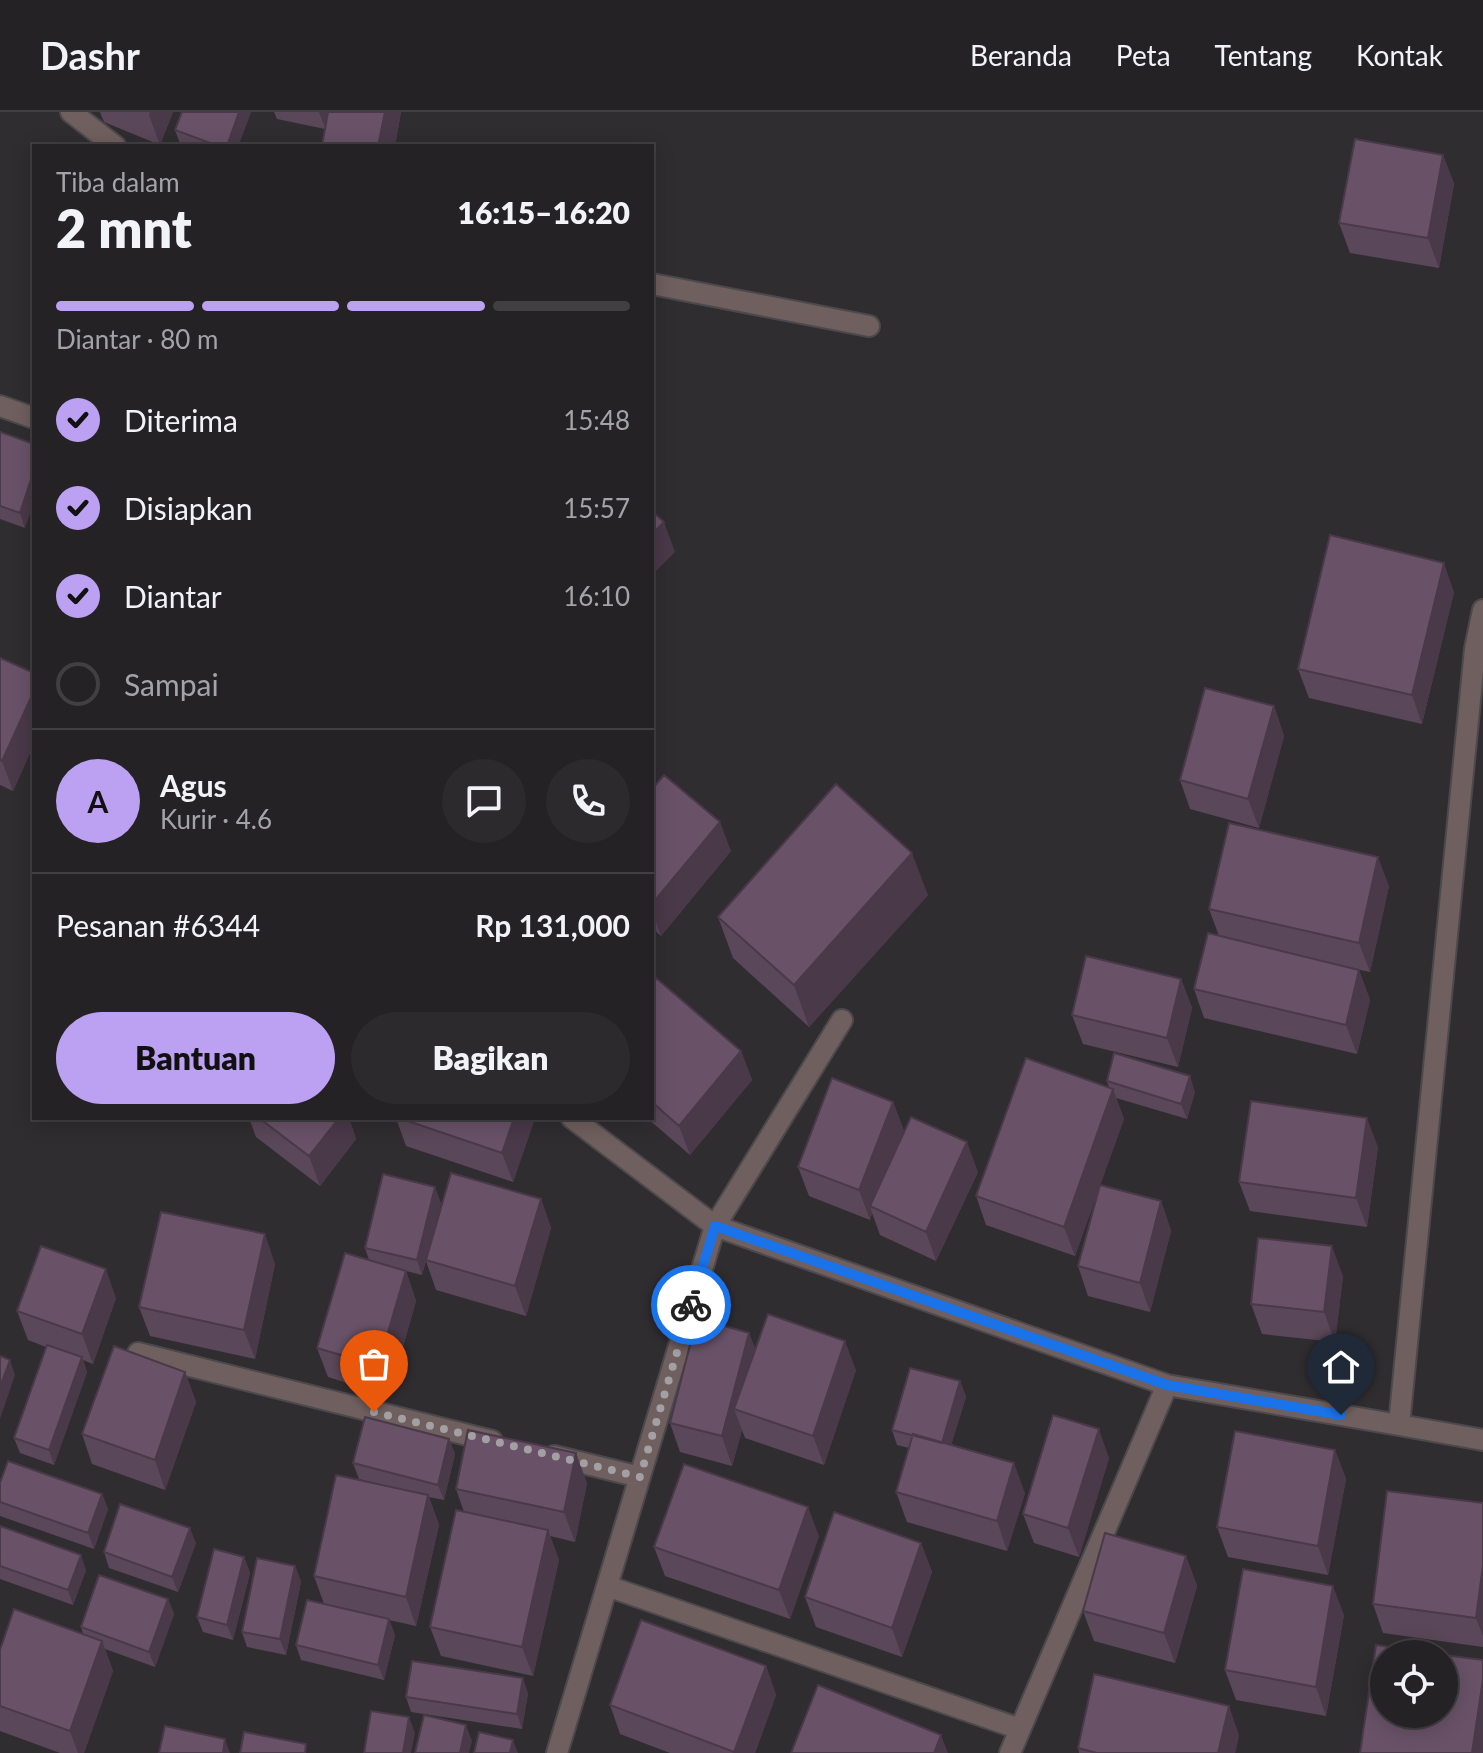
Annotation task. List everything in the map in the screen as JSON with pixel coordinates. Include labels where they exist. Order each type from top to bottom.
[{"type":"street","points":[[71,112],[112,144]]},
{"type":"street","points":[[654,284],[869,326]]},
{"type":"street","points":[[0,406],[32,417]]},
{"type":"street","points":[[1399,1425],[1475,649],[1483,610]]},
{"type":"street","points":[[557,1753],[715,1226],[842,1020]]},
{"type":"street","points":[[575,1120],[715,1226],[1167,1385],[1483,1440]]},
{"type":"street","points":[[138,1353],[640,1477]]},
{"type":"street","points":[[1010,1753],[1167,1385]]},
{"type":"street","points":[[607,1586],[1020,1729]]},
{"type":"building","points":[[182,112],[239,112],[228,144],[213,144],[175,130]]},
{"type":"building","points":[[328,112],[385,112],[378,144],[322,144]]},
{"type":"building","points":[[1355,139],[1443,155],[1428,238],[1339,223]]},
{"type":"building","points":[[0,432],[32,443],[32,476],[20,513],[0,506]]},
{"type":"building","points":[[654,513],[664,522],[654,532]]},
{"type":"building","points":[[1330,535],[1444,563],[1412,695],[1298,669]]},
{"type":"building","points":[[0,658],[32,672],[32,695],[0,760]]},
{"type":"building","points":[[1205,688],[1274,706],[1248,799],[1180,780]]},
{"type":"building","points":[[664,775],[720,822],[654,902],[654,787]]},
{"type":"building","points":[[836,784],[912,853],[794,985],[718,917]]},
{"type":"building","points":[[1229,823],[1378,857],[1359,943],[1209,909]]},
{"type":"building","points":[[1208,933],[1359,970],[1346,1025],[1194,989]]},
{"type":"building","points":[[1086,956],[1181,979],[1167,1038],[1072,1015]]},
{"type":"building","points":[[656,978],[741,1051],[679,1126],[654,1104]]},
{"type":"building","points":[[1114,1053],[1190,1076],[1181,1104],[1107,1081]]},
{"type":"building","points":[[1026,1058],[1113,1089],[1064,1227],[976,1196]]},
{"type":"building","points":[[832,1078],[893,1102],[859,1190],[798,1167]]},
{"type":"building","points":[[1251,1101],[1367,1118],[1356,1198],[1239,1182]]},
{"type":"building","points":[[911,1117],[967,1142],[926,1232],[870,1206]]},
{"type":"building","points":[[262,1120],[337,1120],[309,1156]]},
{"type":"building","points":[[405,1120],[513,1120],[502,1153]]},
{"type":"building","points":[[451,1173],[541,1199],[515,1286],[426,1260]]},
{"type":"building","points":[[383,1174],[435,1187],[417,1260],[365,1248]]},
{"type":"building","points":[[1100,1185],[1161,1201],[1140,1283],[1078,1266]]},
{"type":"building","points":[[161,1212],[265,1234],[244,1330],[139,1307]]},
{"type":"building","points":[[1258,1238],[1332,1246],[1324,1312],[1251,1304]]},
{"type":"building","points":[[41,1246],[106,1269],[82,1334],[17,1311]]},
{"type":"building","points":[[345,1253],[406,1271],[378,1366],[317,1348]]},
{"type":"building","points":[[768,1314],[845,1341],[813,1436],[734,1409]]},
{"type":"building","points":[[697,1318],[749,1333],[722,1436],[670,1423]]},
{"type":"building","points":[[47,1345],[82,1357],[49,1450],[14,1438]]},
{"type":"building","points":[[114,1346],[185,1372],[155,1460],[82,1434]]},
{"type":"building","points":[[0,1356],[10,1360],[0,1387]]},
{"type":"building","points":[[910,1368],[960,1381],[942,1443],[892,1430]]},
{"type":"building","points":[[1053,1415],[1099,1429],[1068,1528],[1023,1514]]},
{"type":"building","points":[[365,1417],[449,1439],[438,1485],[353,1463]]},
{"type":"building","points":[[468,1430],[576,1453],[564,1512],[456,1489]]},
{"type":"building","points":[[1235,1431],[1335,1450],[1318,1546],[1217,1527]]},
{"type":"building","points":[[913,1434],[1014,1463],[997,1521],[896,1492]]},
{"type":"building","points":[[8,1461],[102,1494],[88,1533],[0,1502],[0,1483]]},
{"type":"building","points":[[684,1464],[808,1507],[779,1590],[654,1547]]},
{"type":"building","points":[[336,1475],[428,1495],[406,1597],[314,1576]]},
{"type":"building","points":[[1387,1491],[1483,1503],[1483,1565],[1476,1618],[1373,1604]]},
{"type":"building","points":[[120,1504],[190,1528],[172,1577],[104,1552]]},
{"type":"building","points":[[456,1510],[548,1530],[522,1647],[430,1627]]},
{"type":"building","points":[[834,1512],[921,1543],[892,1628],[805,1597]]},
{"type":"building","points":[[0,1526],[81,1555],[68,1590],[0,1566]]},
{"type":"building","points":[[1105,1533],[1186,1556],[1164,1633],[1083,1611]]},
{"type":"building","points":[[214,1549],[244,1557],[227,1625],[197,1617]]},
{"type":"building","points":[[257,1558],[295,1566],[280,1639],[242,1632]]},
{"type":"building","points":[[1243,1569],[1333,1586],[1316,1687],[1225,1670]]},
{"type":"building","points":[[99,1575],[168,1599],[149,1652],[81,1627]]},
{"type":"building","points":[[307,1600],[389,1619],[378,1665],[296,1645]]},
{"type":"building","points":[[14,1609],[102,1641],[70,1731],[0,1706],[0,1650]]},
{"type":"building","points":[[641,1620],[766,1666],[734,1752],[610,1705]]},
{"type":"building","points":[[1458,1657],[1483,1660],[1472,1753],[1360,1753],[1370,1686],[1370,1728],[1458,1728]]},
{"type":"building","points":[[412,1661],[523,1678],[517,1714],[406,1697]]},
{"type":"building","points":[[1094,1674],[1229,1706],[1218,1753],[1097,1753],[1078,1748]]},
{"type":"building","points":[[818,1685],[941,1735],[934,1753],[791,1753]]},
{"type":"building","points":[[371,1711],[409,1717],[403,1753],[364,1753]]},
{"type":"building","points":[[424,1715],[466,1725],[460,1753],[415,1753]]},
{"type":"building","points":[[165,1726],[225,1739],[223,1753],[159,1753]]},
{"type":"building","points":[[244,1732],[306,1744],[305,1753],[240,1753]]},
{"type":"building","points":[[479,1732],[513,1740],[510,1753],[474,1753]]},
{"type":"way so far","points":[[374,1412],[640,1477],[691,1305]]},
{"type":"route","points":[[691,1305],[715,1226],[1167,1385],[1341,1415]]}]
